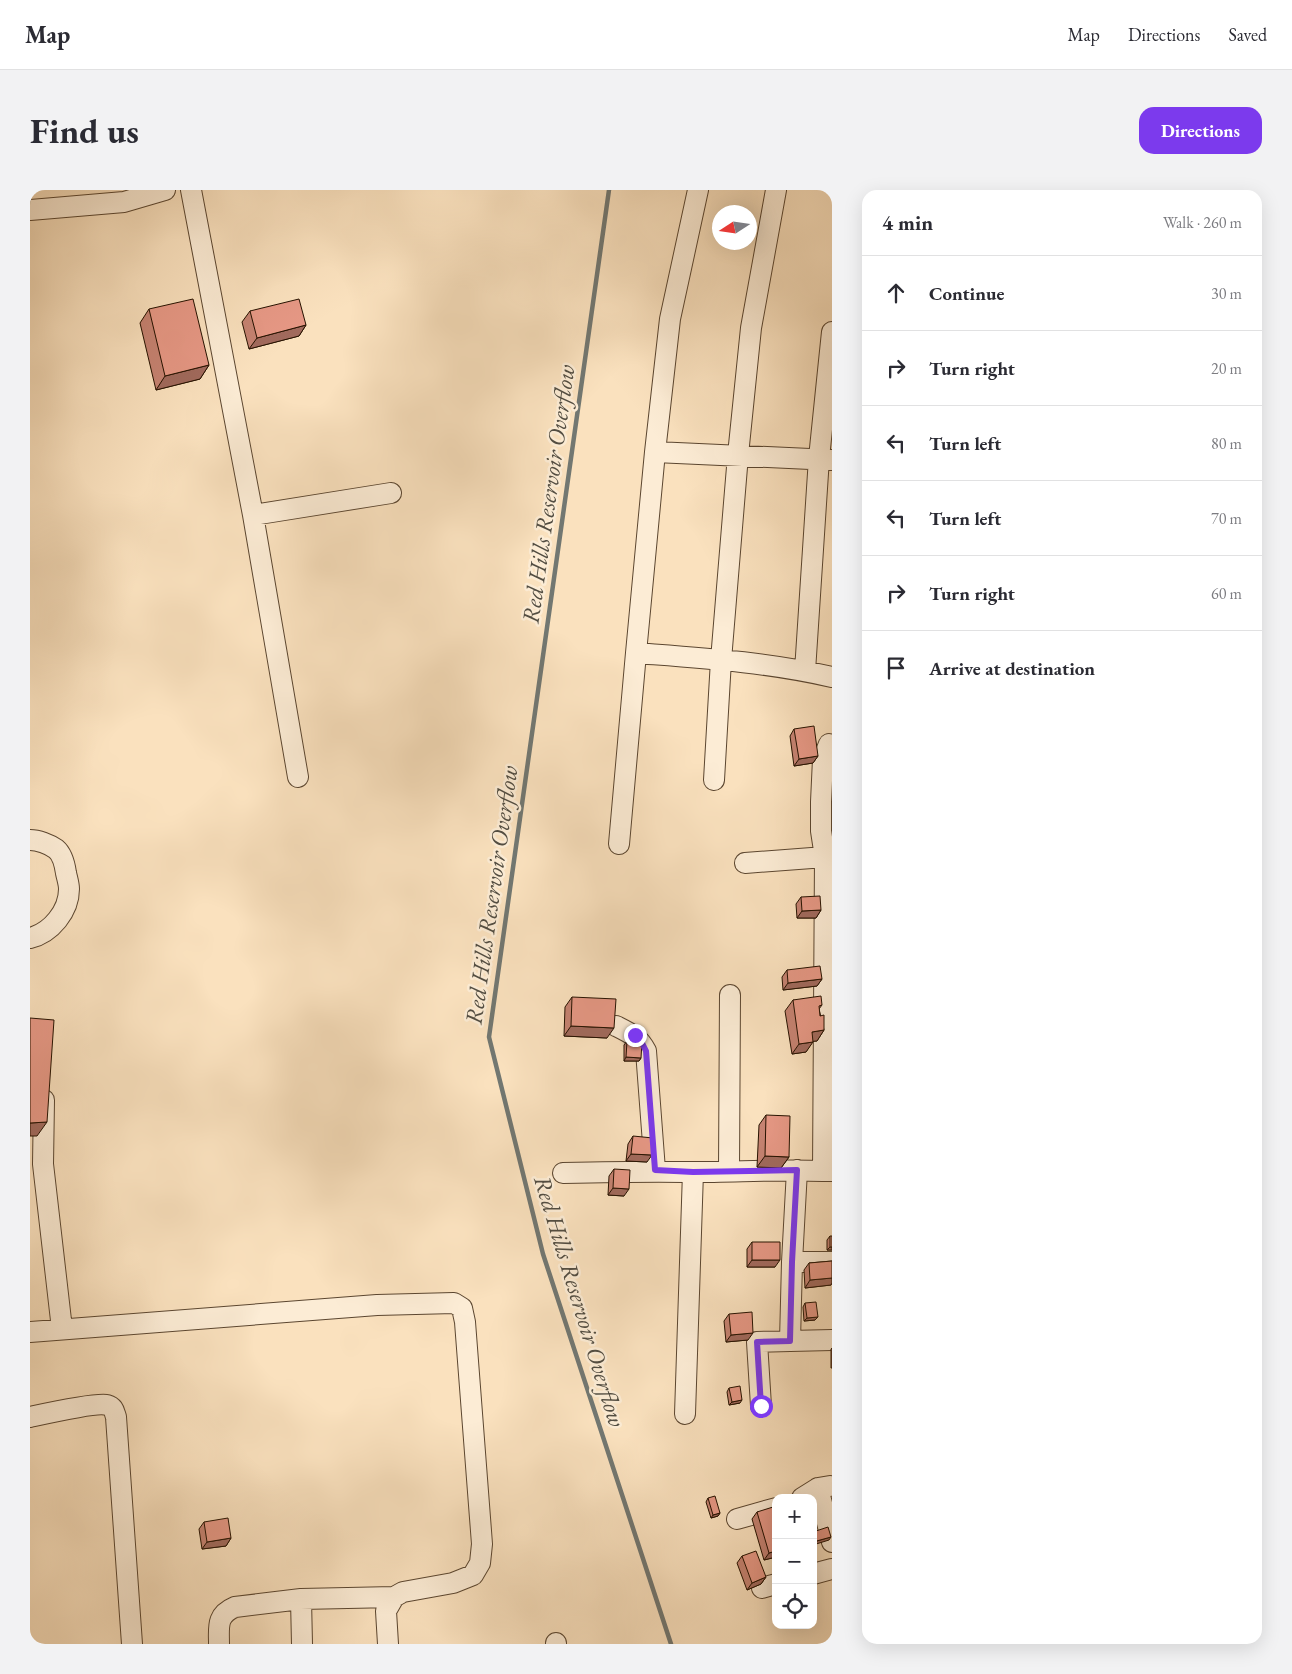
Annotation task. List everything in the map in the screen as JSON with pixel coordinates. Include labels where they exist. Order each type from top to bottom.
[{"type":"street","points":[[30,210],[124,202],[165,190]]},
{"type":"street","points":[[191,190],[253,515],[298,777]]},
{"type":"street","points":[[619,844],[655,452],[670,319],[698,190]]},
{"type":"street","points":[[714,780],[721,660],[738,454],[751,328],[776,190]]},
{"type":"street","points":[[805,671],[826,459],[832,332]]},
{"type":"street","points":[[655,452],[826,459]]},
{"type":"street","points":[[253,515],[391,493]]},
{"type":"street","points":[[636,653],[721,660],[805,671],[832,677]]},
{"type":"street","points":[[563,1173],[655,1170],[693,1172],[828,1171],[829,857],[822,830],[821,802],[823,759],[830,744]]},
{"type":"street","points":[[30,840],[38,840],[57,849],[65,865],[69,889],[66,907],[57,922],[38,936],[30,938]]},
{"type":"street","points":[[745,863],[829,857]]},
{"type":"street","points":[[729,1171],[730,995]]},
{"type":"street","points":[[616,1026],[635,1035],[641,1041],[646,1051],[655,1170]]},
{"type":"street","points":[[46,1084],[43,1112],[43,1164],[62,1329]]},
{"type":"street","points":[[790,1341],[797,1170]]},
{"type":"street","points":[[685,1414],[693,1172]]},
{"type":"street","points":[[792,1262],[832,1262]]},
{"type":"street","points":[[30,1332],[377,1305],[454,1302],[462,1308],[465,1322],[481,1534],[480,1563],[473,1575],[453,1583],[403,1592],[394,1597],[301,1599],[235,1607],[227,1610],[222,1617],[219,1626],[219,1644]]},
{"type":"street","points":[[761,1406],[757,1342],[832,1340]]},
{"type":"street","points":[[30,1416],[98,1405],[109,1406],[113,1409],[116,1417],[132,1644]]},
{"type":"street","points":[[818,1491],[832,1542]]},
{"type":"street","points":[[737,1519],[772,1509]]},
{"type":"street","points":[[817,1573],[832,1569]]},
{"type":"street","points":[[388,1644],[386,1611],[394,1597]]},
{"type":"street","points":[[301,1599],[302,1644]]},
{"type":"building","points":[[193,299],[209,365],[165,376],[149,309]]},
{"type":"building","points":[[299,299],[306,325],[257,338],[250,311]]},
{"type":"building","points":[[814,726],[818,756],[799,759],[794,729]]},
{"type":"building","points":[[820,896],[821,910],[802,911],[801,897]]},
{"type":"building","points":[[820,966],[822,979],[788,983],[787,970]]},
{"type":"building","points":[[821,996],[822,1005],[819,1006],[820,1016],[824,1015],[824,1030],[812,1032],[813,1042],[799,1044],[793,1000]]},
{"type":"building","points":[[572,997],[616,999],[614,1028],[571,1026]]},
{"type":"building","points":[[30,1018],[54,1020],[47,1122],[30,1123]]},
{"type":"building","points":[[627,1041],[642,1042],[641,1058],[626,1057]]},
{"type":"building","points":[[766,1115],[790,1116],[789,1157],[765,1156]]},
{"type":"building","points":[[633,1136],[653,1138],[652,1155],[631,1154]]},
{"type":"building","points":[[614,1169],[630,1170],[629,1189],[613,1188]]},
{"type":"building","points":[[830,1236],[832,1236],[832,1247],[830,1247]]},
{"type":"building","points":[[752,1242],[780,1242],[780,1260],[752,1260]]},
{"type":"building","points":[[832,1261],[832,1278],[810,1280],[809,1263]]},
{"type":"building","points":[[816,1302],[818,1317],[807,1318],[805,1303]]},
{"type":"building","points":[[752,1312],[753,1333],[731,1335],[729,1314]]},
{"type":"building","points":[[740,1386],[742,1400],[732,1402],[729,1388]]},
{"type":"building","points":[[715,1496],[720,1513],[713,1515],[708,1498]]},
{"type":"building","points":[[772,1507],[772,1552],[769,1553],[757,1512]]},
{"type":"building","points":[[228,1518],[231,1538],[207,1542],[204,1522]]},
{"type":"building","points":[[828,1527],[831,1537],[817,1541],[817,1531]]},
{"type":"building","points":[[756,1551],[766,1577],[752,1583],[742,1556]]},
{"type":"waterway","name":"Red Hills Reservoir Overflow","points":[[609,190],[489,1037],[543,1254],[671,1644]]},
{"type":"route","points":[[635,1035],[641,1041],[646,1051],[655,1170],[693,1172],[797,1170],[790,1341],[757,1342],[761,1406]]}]
